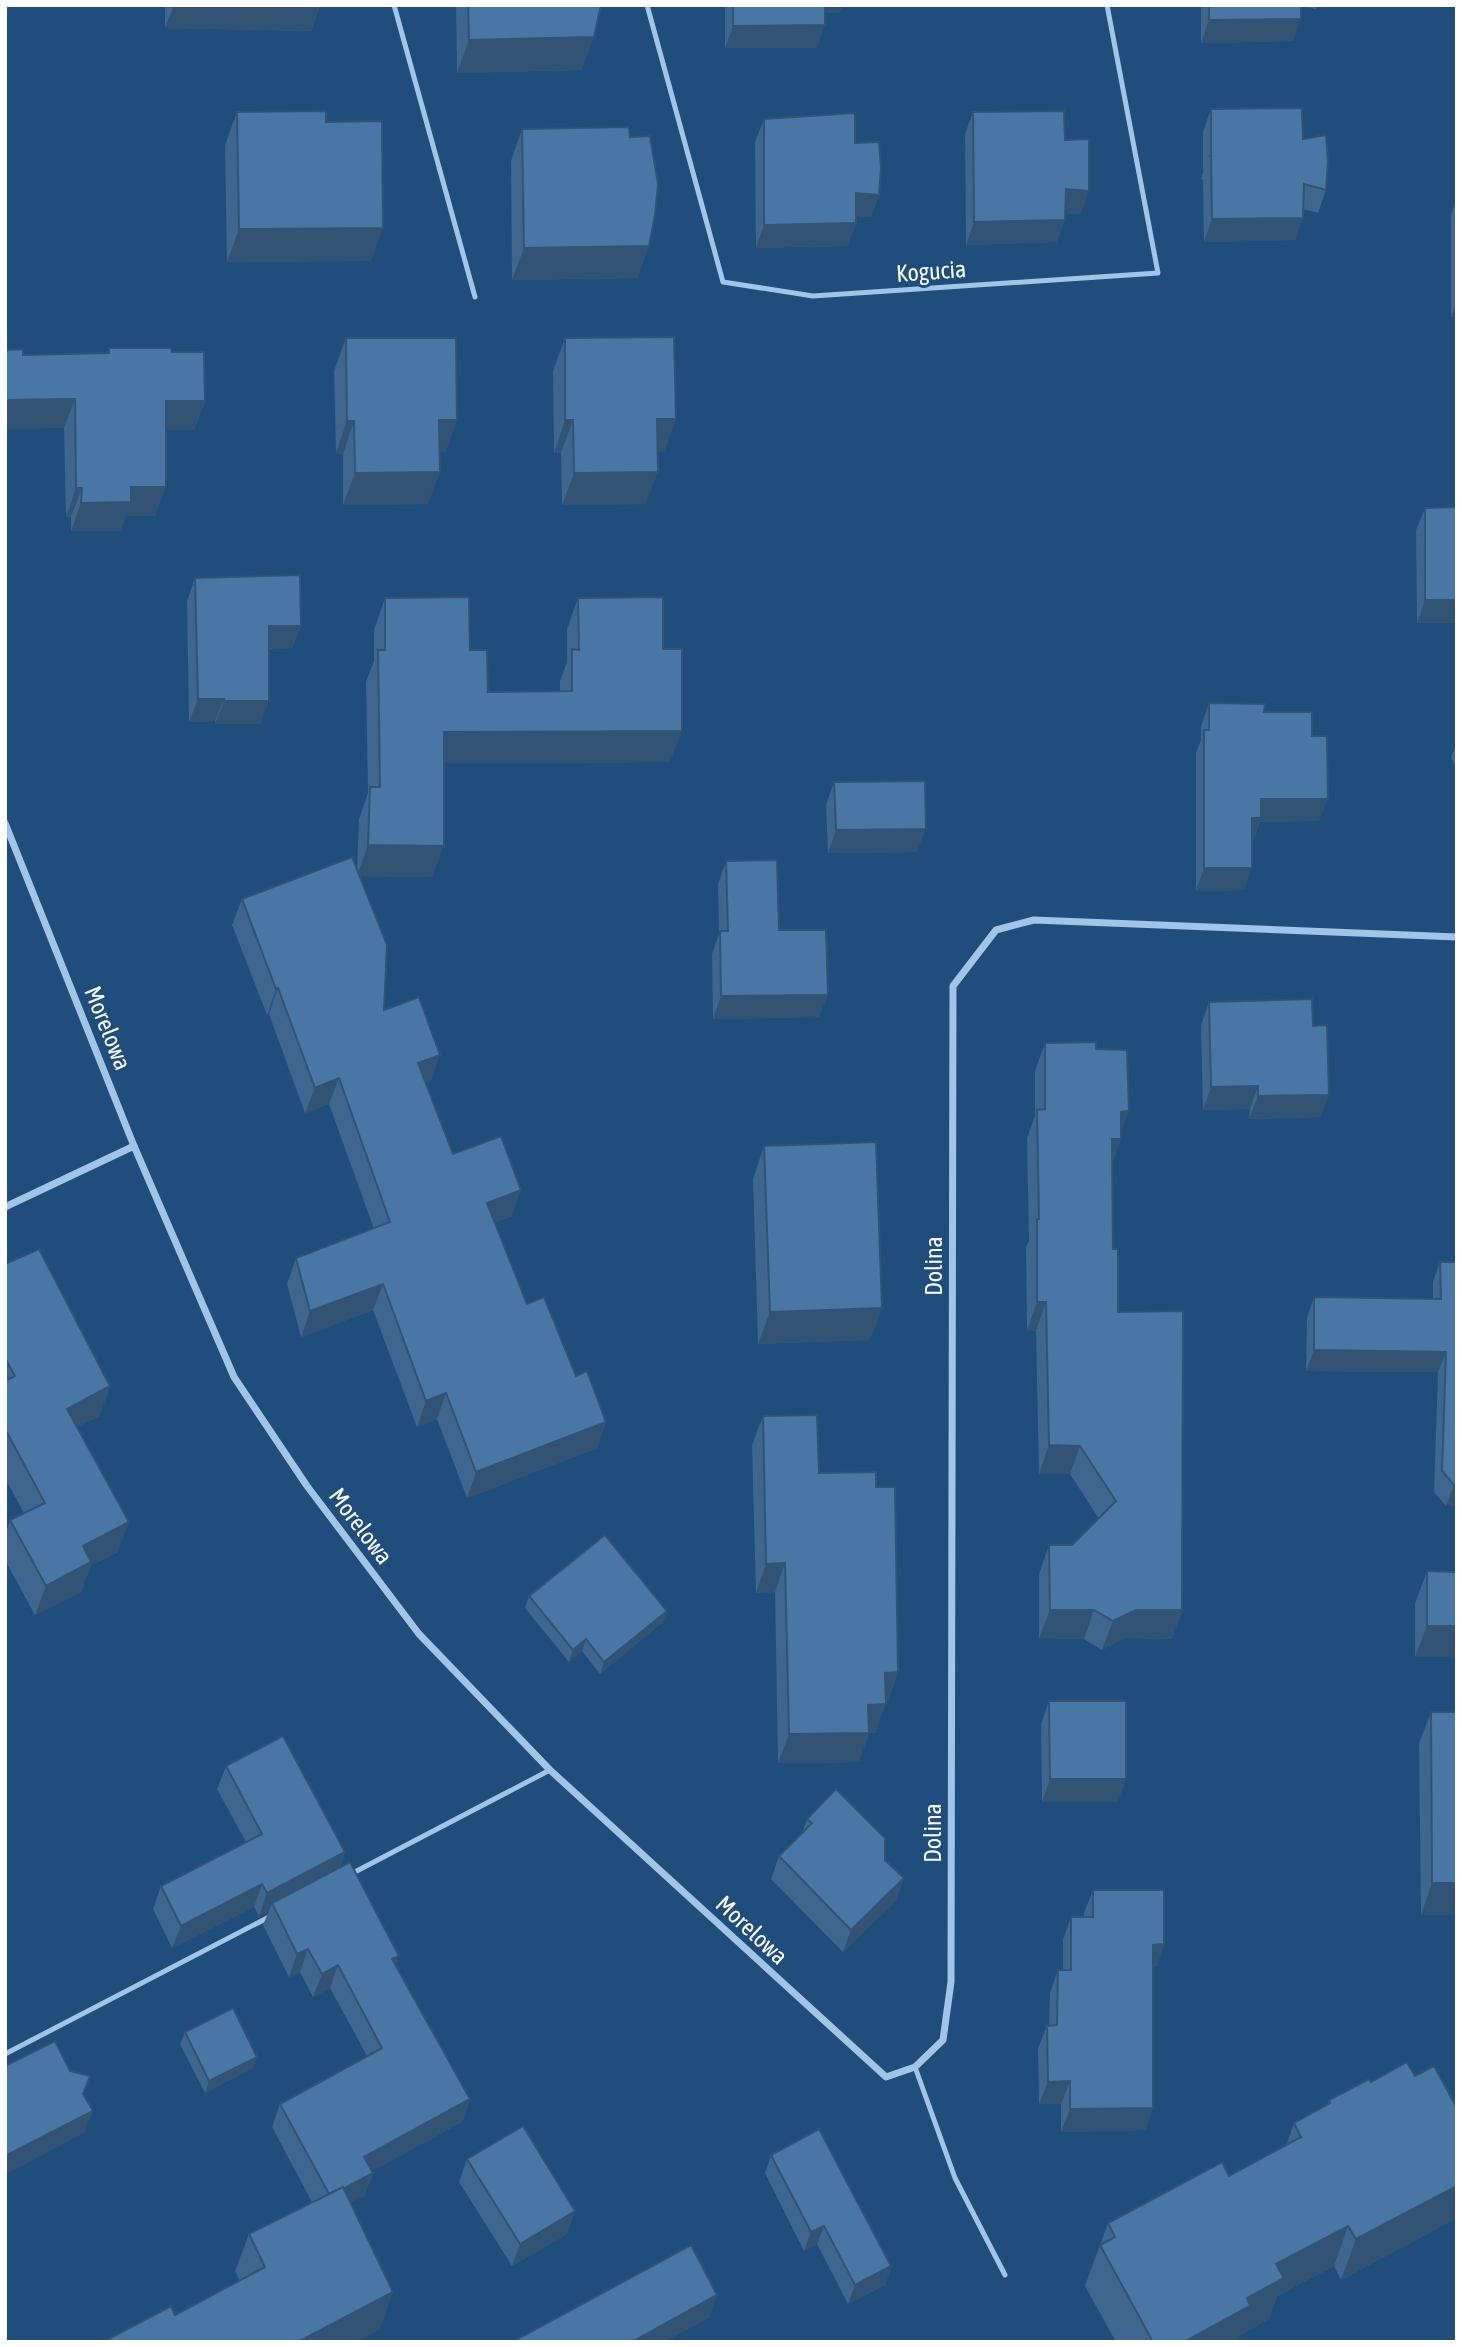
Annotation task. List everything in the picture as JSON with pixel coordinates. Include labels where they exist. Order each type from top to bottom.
[{"type":"street","name":"Morelowa","points":[[5,824],[134,1146],[234,1377],[307,1486],[419,1634],[550,1770],[886,2077],[915,2067]]},
{"type":"street","name":"Dolina","points":[[915,2067],[943,2040],[951,1982],[953,986],[996,930],[1034,920],[1457,937]]},
{"type":"street","points":[[5,1207],[134,1146]]},
{"type":"lane","points":[[394,5],[475,297]]},
{"type":"lane","name":"Kogucia","points":[[647,5],[723,282],[813,296],[1158,273],[1107,5]]},
{"type":"lane","points":[[340,1880],[550,1770]]},
{"type":"lane","points":[[5,2054],[278,1912]]},
{"type":"lane","points":[[915,2067],[955,2178],[1005,2275]]},
{"type":"building","points":[[468,5],[601,5],[594,37],[469,40]]},
{"type":"building","points":[[733,5],[825,5],[825,25],[733,26]]},
{"type":"building","points":[[1209,5],[1301,5],[1301,19],[1209,20]]},
{"type":"building","points":[[1302,108],[1303,139],[1326,135],[1326,190],[1304,184],[1303,218],[1212,219],[1209,156],[1211,109]]},
{"type":"building","points":[[326,111],[326,122],[382,121],[383,228],[239,229],[237,112]]},
{"type":"building","points":[[1064,111],[1065,140],[1089,139],[1089,191],[1066,189],[1065,220],[974,222],[973,112]]},
{"type":"building","points":[[855,113],[855,143],[879,142],[879,195],[856,193],[856,223],[764,225],[764,119]]},
{"type":"building","points":[[629,127],[630,137],[650,136],[658,184],[649,246],[524,248],[522,129]]},
{"type":"building","points":[[674,337],[676,419],[657,419],[658,472],[574,473],[573,420],[565,420],[565,338]]},
{"type":"building","points":[[346,338],[456,338],[457,420],[439,420],[440,472],[355,473],[354,421],[347,421]]},
{"type":"building","points":[[109,348],[171,348],[172,352],[204,352],[205,401],[166,401],[166,487],[131,487],[131,502],[81,503],[82,488],[76,488],[75,399],[5,400],[5,350],[23,349],[23,355],[109,353]]},
{"type":"building","points":[[1457,507],[1457,600],[1425,600],[1425,508]]},
{"type":"building","points":[[300,575],[301,626],[269,626],[269,701],[198,699],[195,578]]},
{"type":"building","points":[[469,597],[470,650],[487,650],[488,692],[572,691],[572,649],[579,650],[578,598],[663,597],[663,649],[682,649],[682,731],[444,732],[444,846],[368,845],[370,787],[380,787],[378,650],[385,650],[385,598]]},
{"type":"building","points":[[1209,703],[1265,704],[1264,712],[1312,712],[1312,736],[1327,736],[1328,799],[1261,799],[1261,818],[1252,818],[1252,868],[1204,868],[1204,730],[1209,730]]},
{"type":"building","points":[[925,781],[926,829],[836,830],[834,782]]},
{"type":"building","points":[[352,857],[387,945],[384,1010],[419,997],[440,1055],[418,1063],[453,1154],[501,1136],[521,1190],[487,1203],[527,1304],[544,1297],[576,1376],[587,1371],[606,1422],[476,1472],[446,1393],[426,1401],[383,1284],[310,1311],[296,1258],[390,1222],[339,1078],[315,1088],[242,899]]},
{"type":"building","points":[[777,860],[779,930],[826,930],[828,995],[721,996],[720,931],[728,931],[726,861]]},
{"type":"building","points":[[1312,999],[1313,1026],[1327,1025],[1329,1095],[1258,1096],[1258,1086],[1211,1087],[1209,1002]]},
{"type":"building","points":[[1096,1042],[1096,1049],[1127,1050],[1129,1111],[1121,1112],[1121,1139],[1112,1139],[1113,1249],[1118,1249],[1118,1312],[1183,1311],[1182,1610],[1136,1610],[1113,1621],[1094,1610],[1050,1610],[1049,1545],[1072,1545],[1116,1501],[1080,1446],[1049,1445],[1046,1302],[1037,1302],[1037,1110],[1045,1109],[1045,1043]]},
{"type":"building","points":[[876,1142],[882,1308],[770,1312],[764,1146]]},
{"type":"building","points":[[39,1249],[110,1386],[67,1409],[129,1522],[83,1546],[91,1562],[46,1586],[10,1520],[45,1503],[5,1429],[5,1381],[15,1376],[5,1358],[5,1264]]},
{"type":"building","points":[[1440,1262],[1457,1262],[1457,1485],[1442,1471],[1446,1352],[1314,1350],[1314,1297],[1441,1299]]},
{"type":"building","points":[[817,1415],[819,1473],[876,1472],[876,1487],[895,1487],[898,1672],[885,1673],[886,1704],[868,1705],[869,1733],[789,1734],[785,1563],[766,1564],[763,1416]]},
{"type":"building","points":[[605,1535],[667,1611],[604,1662],[586,1639],[573,1650],[529,1596]]},
{"type":"building","points":[[1427,1571],[1457,1572],[1457,1626],[1427,1626]]},
{"type":"building","points":[[1049,1701],[1126,1701],[1126,1779],[1050,1779]]},
{"type":"building","points":[[1431,1712],[1457,1712],[1457,1883],[1432,1883]]},
{"type":"building","points":[[283,1736],[345,1852],[267,1893],[262,1884],[181,1926],[161,1886],[262,1834],[226,1766]]},
{"type":"building","points":[[836,1789],[885,1838],[885,1860],[904,1878],[851,1930],[779,1856],[812,1823],[807,1819]]},
{"type":"building","points":[[350,1862],[399,1956],[392,1959],[470,2099],[364,2157],[373,2173],[329,2194],[280,2104],[382,2048],[338,1965],[322,1974],[308,1949],[297,1954],[272,1903]]},
{"type":"building","points":[[1093,1890],[1164,1890],[1164,1944],[1153,1945],[1153,2108],[1070,2109],[1070,2081],[1048,2082],[1047,2026],[1057,2025],[1058,1970],[1071,1970],[1071,1917],[1093,1917]]},
{"type":"building","points":[[233,2008],[257,2057],[209,2081],[185,2032]]},
{"type":"building","points":[[55,2041],[70,2071],[90,2076],[83,2094],[93,2111],[5,2156],[5,2066]]},
{"type":"building","points":[[1407,2062],[1415,2076],[1434,2066],[1457,2108],[1457,2186],[1356,2239],[1348,2226],[1276,2264],[1284,2278],[1247,2298],[1250,2306],[1184,2342],[1153,2342],[1100,2245],[1115,2237],[1108,2223],[1222,2162],[1229,2176],[1301,2137],[1294,2123],[1330,2103],[1329,2100],[1369,2079],[1371,2082]]},
{"type":"building","points":[[523,2126],[575,2211],[520,2244],[467,2159]]},
{"type":"building","points":[[819,2129],[891,2266],[855,2285],[824,2226],[811,2232],[771,2155]]},
{"type":"building","points":[[343,2187],[393,2292],[298,2342],[103,2342],[171,2306],[175,2315],[265,2267],[249,2234]]},
{"type":"building","points":[[691,2245],[717,2295],[632,2342],[512,2342]]}]
